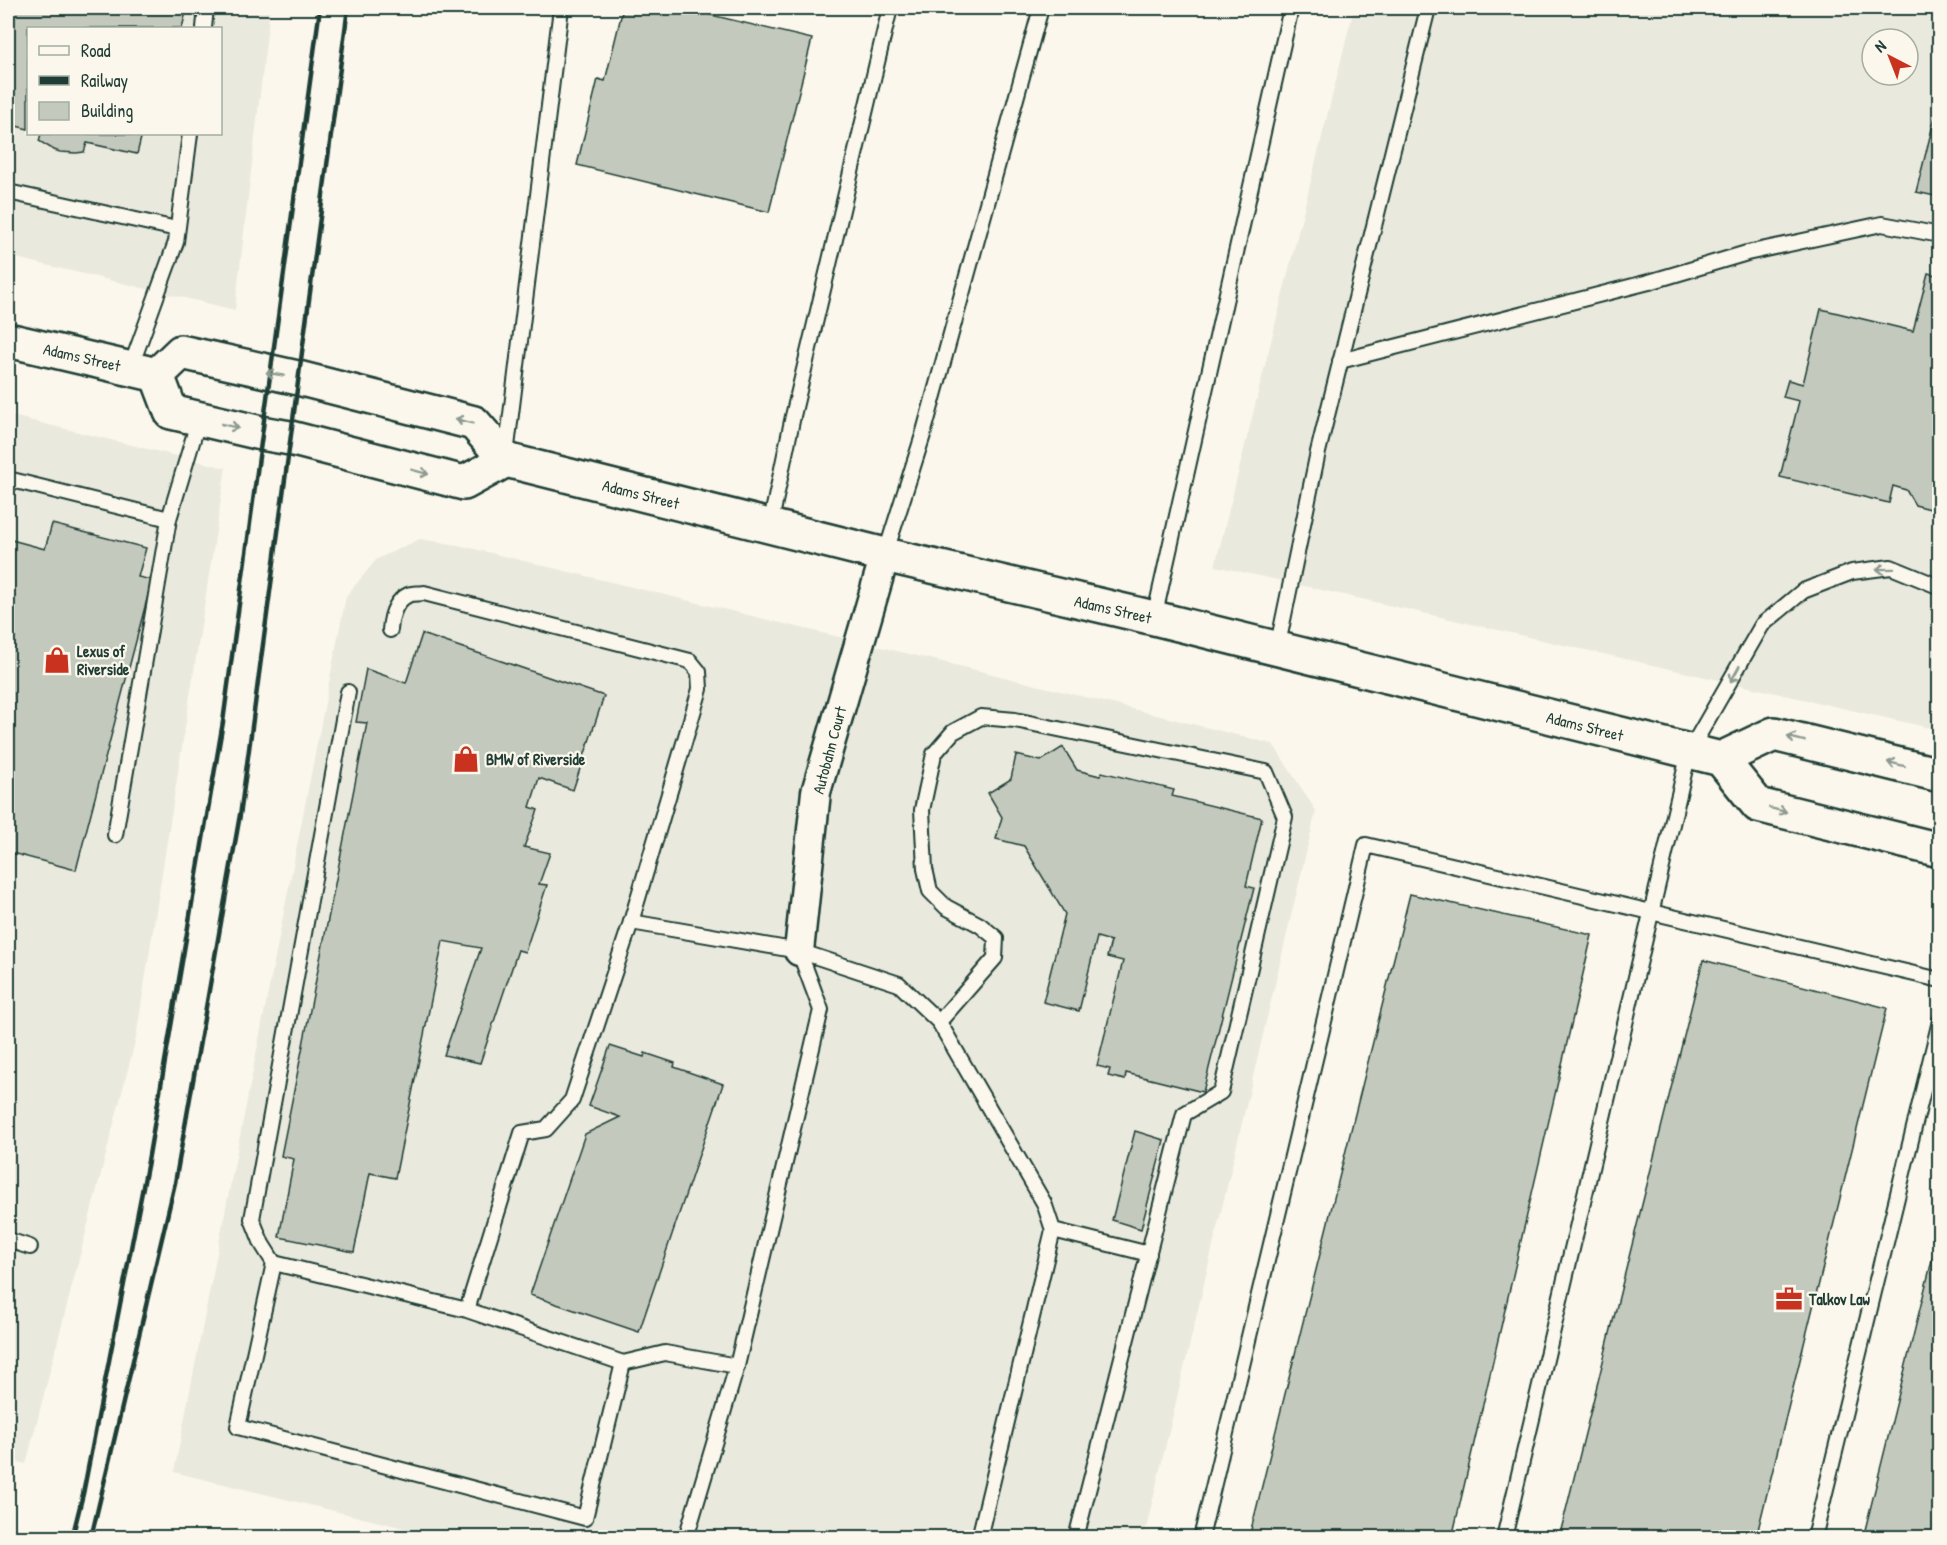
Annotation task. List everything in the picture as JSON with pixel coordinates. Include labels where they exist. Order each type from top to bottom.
[{"type":"main road","name":"Adams Street","points":[[8,340],[143,372]]},
{"type":"main road","points":[[181,352],[298,378],[474,423],[506,460],[464,483],[290,438],[171,412],[143,372],[181,352]]},
{"type":"main road","name":"Adams Street","points":[[506,460],[1721,759]]},
{"type":"main road","points":[[1940,775],[1774,734],[1721,759],[1758,805],[1940,850]]},
{"type":"street","name":"Autobahn Court","points":[[799,951],[816,792],[885,555]]},
{"type":"lane","points":[[204,27],[206,8]]},
{"type":"lane","points":[[506,460],[561,8]]},
{"type":"lane","points":[[770,526],[793,416],[890,8]]},
{"type":"lane","points":[[885,555],[923,435],[1041,8]]},
{"type":"lane","points":[[1154,618],[1291,8]]},
{"type":"lane","points":[[1277,649],[1318,452],[1428,8]]},
{"type":"lane","points":[[143,372],[176,242],[190,135]]},
{"type":"lane","points":[[8,192],[177,229]]},
{"type":"lane","points":[[1340,361],[1638,285],[1747,253],[1882,224],[1940,235]]},
{"type":"lane","points":[[114,835],[169,519],[200,418]]},
{"type":"lane","points":[[8,479],[169,519]]},
{"type":"lane","points":[[1504,1538],[1689,752],[1762,625],[1803,591],[1852,572],[1891,567],[1940,587]]},
{"type":"lane","points":[[390,630],[391,618],[397,605],[408,595],[424,593],[690,661],[699,672],[700,689],[631,922],[572,1100],[546,1129],[522,1133],[467,1310]]},
{"type":"lane","points":[[348,692],[252,1219],[262,1244],[274,1263],[467,1310],[623,1363],[665,1353],[736,1366]]},
{"type":"lane","points":[[939,1023],[995,958],[996,938],[981,925],[946,907],[930,891],[925,869],[922,810],[934,754],[953,732],[981,717],[1015,720],[1266,772],[1285,817],[1221,1092],[1184,1114],[1076,1538]]},
{"type":"lane","points":[[1201,1538],[1366,845],[1940,980]]},
{"type":"lane","points":[[631,922],[799,951],[899,984],[939,1023],[1044,1203],[1053,1230],[979,1538]]},
{"type":"lane","points":[[686,1538],[736,1366],[821,1010],[799,951]]},
{"type":"lane","points":[[1814,1538],[1940,1021]]},
{"type":"lane","points":[[1053,1230],[1149,1254]]},
{"type":"lane","points":[[8,1240],[30,1247]]},
{"type":"lane","points":[[274,1263],[238,1427],[585,1518],[623,1363]]},
{"type":"shaded area","points":[[8,8],[270,8],[235,310],[8,256]]},
{"type":"shaded area","points":[[1354,8],[1939,8],[1939,730],[1215,566]]},
{"type":"shaded area","points":[[8,415],[226,468],[136,1038],[26,1464],[8,1460]]},
{"type":"shaded area","points":[[420,539],[458,545],[1273,744],[1316,811],[1144,1537],[441,1537],[174,1472],[346,596],[377,559]]},
{"type":"building","points":[[8,8],[187,8],[182,27],[27,27],[27,129],[8,124]]},
{"type":"building","points":[[623,8],[682,8],[812,39],[769,212],[577,165],[598,79],[605,81]]},
{"type":"building","points":[[1940,97],[1940,197],[1916,192]]},
{"type":"building","points":[[41,135],[142,135],[137,154],[87,143],[84,152],[60,152],[39,141]]},
{"type":"building","points":[[1928,273],[1940,276],[1940,503],[1930,509],[1915,505],[1906,490],[1893,486],[1889,503],[1780,477],[1799,401],[1783,397],[1788,380],[1803,384],[1821,309],[1913,331]]},
{"type":"building","points":[[52,524],[146,548],[138,577],[152,580],[76,870],[8,852],[8,539],[45,549]]},
{"type":"building","points":[[422,634],[604,696],[573,790],[539,778],[530,807],[538,810],[524,847],[550,853],[539,884],[547,885],[525,952],[518,950],[480,1063],[444,1055],[481,948],[443,941],[395,1178],[370,1173],[354,1252],[279,1237],[294,1159],[281,1156],[367,723],[356,722],[366,669],[406,683]]},
{"type":"building","points":[[1063,747],[1077,770],[1100,776],[1102,772],[1174,790],[1172,796],[1262,818],[1246,886],[1254,888],[1203,1092],[1126,1073],[1125,1080],[1108,1076],[1110,1069],[1097,1066],[1123,961],[1107,957],[1111,941],[1097,937],[1079,1011],[1043,1002],[1065,914],[1024,846],[996,839],[1002,817],[988,793],[1011,779],[1016,755],[1041,761]]},
{"type":"building","points":[[1410,894],[1592,935],[1452,1538],[1249,1538]]},
{"type":"building","points":[[1703,960],[1887,1008],[1756,1538],[1559,1538]]},
{"type":"building","points":[[610,1046],[644,1057],[645,1053],[675,1063],[674,1067],[723,1084],[639,1332],[530,1295],[585,1134],[620,1117],[589,1106]]},
{"type":"building","points":[[1135,1131],[1164,1140],[1141,1229],[1112,1220]]},
{"type":"building","points":[[1940,1228],[1940,1538],[1863,1538]]},
{"type":"railway","points":[[72,1538],[83,1494],[148,1161],[223,722],[320,8]]},
{"type":"railway","points":[[91,1538],[175,1183],[241,809],[348,8]]},
{"type":"place","name":"Lexus of Riverside","points":[[57,660]]},
{"type":"place","name":"BMW of Riverside","points":[[466,759]]},
{"type":"place","name":"Talkov Law","points":[[1789,1299]]}]
